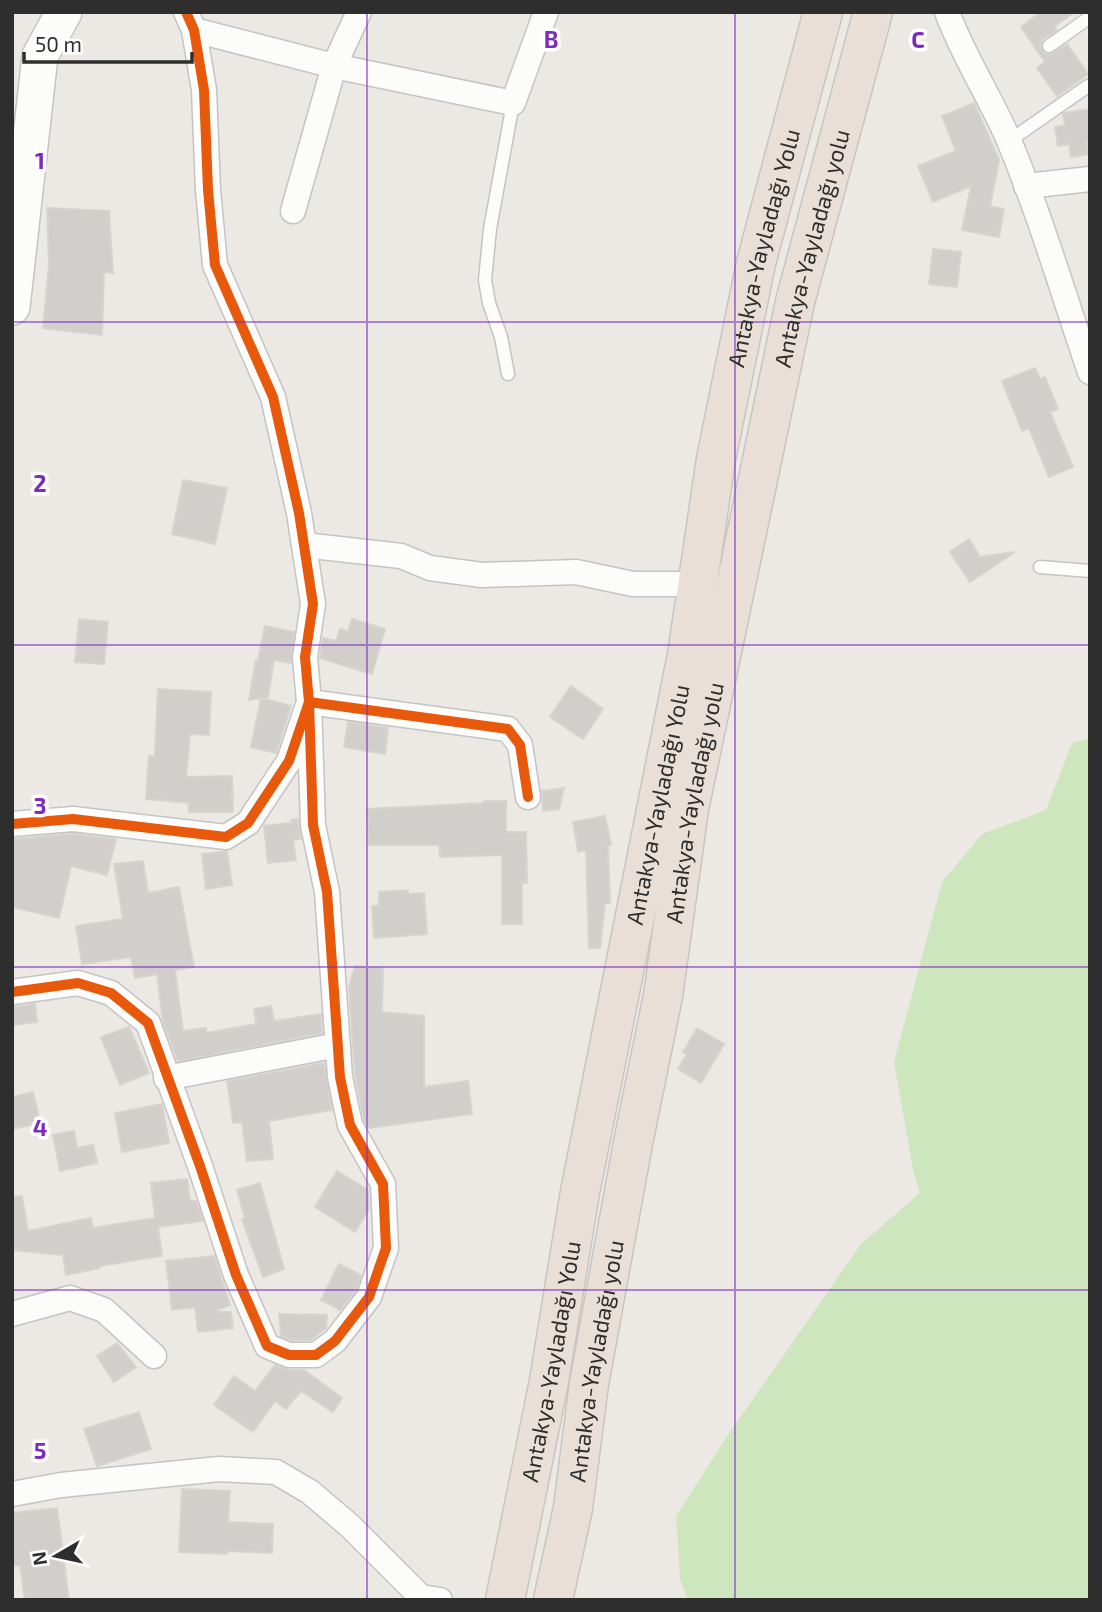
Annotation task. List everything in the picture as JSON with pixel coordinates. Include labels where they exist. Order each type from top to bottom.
[{"type":"highway","name":"Antakya-Yayladağı Yolu","points":[[505,1600],[549,1381],[580,1192],[624,982],[657,797],[687,655],[716,459],[756,263],[823,12]]},
{"type":"highway","name":"Antakya-Yayladağı yolu","points":[[553,1600],[573,1508],[589,1384],[663,996],[689,809],[795,302],[873,12]]},
{"type":"main road","points":[[12,307],[40,56],[64,12]]},
{"type":"street","points":[[293,211],[334,66],[359,12]]},
{"type":"street","points":[[12,992],[78,983],[111,993],[148,1024],[236,1275],[267,1346],[289,1355],[316,1355],[335,1341],[369,1297],[386,1248],[383,1184],[350,1125],[340,1077],[327,892],[313,825],[310,702],[305,657],[313,604],[304,545],[273,397],[215,265],[208,190],[204,90],[190,21],[334,66],[513,103],[546,12]]},
{"type":"street","points":[[947,12],[957,40],[1009,141],[1090,372]]},
{"type":"street","points":[[1026,186],[1090,179]]},
{"type":"street","points":[[304,545],[401,556],[430,568],[482,575],[576,572],[633,584],[699,584]]},
{"type":"street","points":[[310,702],[508,729],[520,745],[528,797]]},
{"type":"street","points":[[12,824],[73,819],[226,837],[248,823],[289,761],[310,702]]},
{"type":"street","points":[[166,1078],[338,1045]]},
{"type":"street","points":[[12,1314],[70,1298],[104,1310],[154,1356]]},
{"type":"street","points":[[12,1494],[72,1484],[219,1469],[276,1472],[310,1492],[350,1526],[421,1597],[440,1600]]},
{"type":"lane","points":[[1049,46],[1090,17]]},
{"type":"lane","points":[[1009,141],[1088,86]]},
{"type":"lane","points":[[508,374],[506,355],[489,303],[485,280],[490,229],[513,103]]},
{"type":"lane","points":[[1040,566],[1090,571]]},
{"type":"green space","points":[[1090,738],[1090,1600],[688,1600],[680,1579],[676,1516],[728,1435],[861,1244],[920,1193],[913,1170],[894,1062],[942,882],[982,834],[1046,810],[1072,743]]},
{"type":"building","points":[[1041,12],[1074,12],[1054,27],[1057,30],[1043,39],[1040,47],[1045,54],[1050,55],[1067,44],[1088,74],[1057,96],[1037,68],[1045,62],[1021,27]]},
{"type":"building","points":[[974,103],[999,160],[990,206],[1004,209],[999,237],[962,230],[971,186],[933,202],[918,166],[956,151],[942,116]]},
{"type":"building","points":[[1090,109],[1090,142],[1086,142],[1089,154],[1071,157],[1069,144],[1058,146],[1055,127],[1065,125],[1063,114]]},
{"type":"building","points":[[47,208],[109,211],[113,273],[104,272],[102,335],[43,328],[49,265]]},
{"type":"building","points":[[933,249],[961,252],[957,287],[929,284]]},
{"type":"building","points":[[1035,368],[1040,379],[1045,377],[1058,409],[1050,412],[1073,467],[1049,477],[1029,428],[1022,431],[1002,381]]},
{"type":"building","points":[[183,480],[227,488],[215,544],[172,534]]},
{"type":"building","points":[[969,539],[980,557],[1015,552],[970,582],[950,552]]},
{"type":"building","points":[[79,619],[108,622],[104,664],[75,662]]},
{"type":"building","points":[[352,619],[385,629],[372,674],[320,658],[323,638],[336,641],[340,629],[348,631]]},
{"type":"building","points":[[265,626],[294,632],[291,663],[274,660],[268,697],[249,700],[256,660]]},
{"type":"building","points":[[571,686],[603,709],[583,739],[550,717]]},
{"type":"building","points":[[158,689],[211,692],[209,735],[190,734],[186,777],[232,776],[233,812],[189,812],[189,803],[146,799],[149,756],[155,756]]},
{"type":"building","points":[[261,698],[291,706],[276,753],[251,747]]},
{"type":"building","points":[[348,722],[388,728],[385,754],[344,747]]},
{"type":"building","points":[[564,788],[559,809],[543,811],[542,791]]},
{"type":"building","points":[[506,801],[506,832],[526,832],[527,883],[522,882],[522,924],[502,924],[502,855],[440,857],[439,845],[369,845],[367,809]]},
{"type":"building","points":[[605,816],[611,845],[608,846],[610,903],[605,903],[600,948],[589,948],[586,850],[578,852],[573,822]]},
{"type":"building","points":[[298,819],[301,839],[293,840],[296,860],[268,863],[264,826],[292,823],[291,820]]},
{"type":"building","points":[[73,834],[116,839],[107,875],[71,866],[59,918],[12,907],[12,839]]},
{"type":"building","points":[[227,851],[232,885],[206,889],[202,854]]},
{"type":"building","points":[[143,861],[148,893],[179,887],[194,967],[175,970],[183,1031],[206,1028],[206,1033],[256,1024],[254,1009],[271,1006],[274,1021],[321,1014],[322,1033],[178,1061],[163,1022],[157,974],[135,978],[131,957],[82,964],[76,926],[123,919],[114,864]]},
{"type":"building","points":[[408,890],[408,894],[424,893],[427,934],[374,938],[372,906],[379,905],[379,892]]},
{"type":"building","points":[[355,966],[383,969],[382,1012],[424,1016],[424,1087],[468,1081],[472,1114],[369,1128],[364,1120],[355,1075],[349,987]]},
{"type":"building","points":[[35,1004],[37,1022],[12,1025],[12,1007]]},
{"type":"building","points":[[129,1027],[149,1073],[120,1085],[101,1037]]},
{"type":"building","points":[[697,1028],[724,1044],[701,1083],[678,1069],[687,1054],[683,1052]]},
{"type":"building","points":[[324,1063],[332,1110],[269,1121],[273,1159],[247,1161],[242,1122],[233,1123],[227,1081]]},
{"type":"building","points":[[33,1092],[40,1123],[12,1129],[12,1097]]},
{"type":"building","points":[[162,1104],[169,1143],[122,1152],[115,1113]]},
{"type":"building","points":[[74,1131],[77,1148],[93,1145],[97,1163],[60,1171],[53,1135]]},
{"type":"building","points":[[337,1171],[368,1190],[369,1209],[355,1232],[315,1207]]},
{"type":"building","points":[[187,1179],[190,1201],[196,1201],[203,1221],[158,1227],[162,1256],[100,1266],[66,1275],[63,1255],[12,1250],[12,1197],[22,1196],[28,1231],[91,1218],[93,1228],[155,1218],[151,1183]]},
{"type":"building","points":[[260,1183],[284,1269],[263,1277],[242,1219],[245,1218],[237,1190]]},
{"type":"building","points":[[214,1256],[230,1305],[213,1312],[231,1312],[233,1328],[198,1332],[195,1307],[172,1310],[166,1261]]},
{"type":"building","points":[[339,1264],[361,1275],[356,1290],[340,1310],[321,1300]]},
{"type":"building","points":[[279,1314],[327,1315],[326,1328],[311,1340],[292,1340],[281,1336]]},
{"type":"building","points":[[117,1343],[136,1367],[114,1382],[97,1356]]},
{"type":"building","points":[[275,1365],[288,1370],[304,1370],[342,1398],[333,1412],[301,1391],[286,1409],[275,1401],[253,1432],[214,1405],[234,1376],[255,1391]]},
{"type":"building","points":[[139,1412],[151,1449],[97,1466],[84,1429]]},
{"type":"building","points":[[182,1489],[230,1491],[228,1522],[273,1524],[272,1553],[179,1552]]},
{"type":"building","points":[[57,1508],[69,1600],[25,1600],[20,1565],[12,1566],[12,1513]]},
{"type":"cycle path","points":[[12,824],[73,819],[226,837],[248,823],[289,761],[309,702],[305,657],[313,604],[299,513],[273,397],[215,265],[208,190],[204,90],[194,30],[186,12]]},
{"type":"cycle path","points":[[12,992],[78,983],[111,993],[148,1023],[236,1275],[267,1346],[289,1355],[316,1355],[335,1341],[369,1297],[386,1248],[383,1184],[350,1125],[340,1077],[327,892],[313,825],[309,702],[508,729],[520,745],[528,797]]}]
